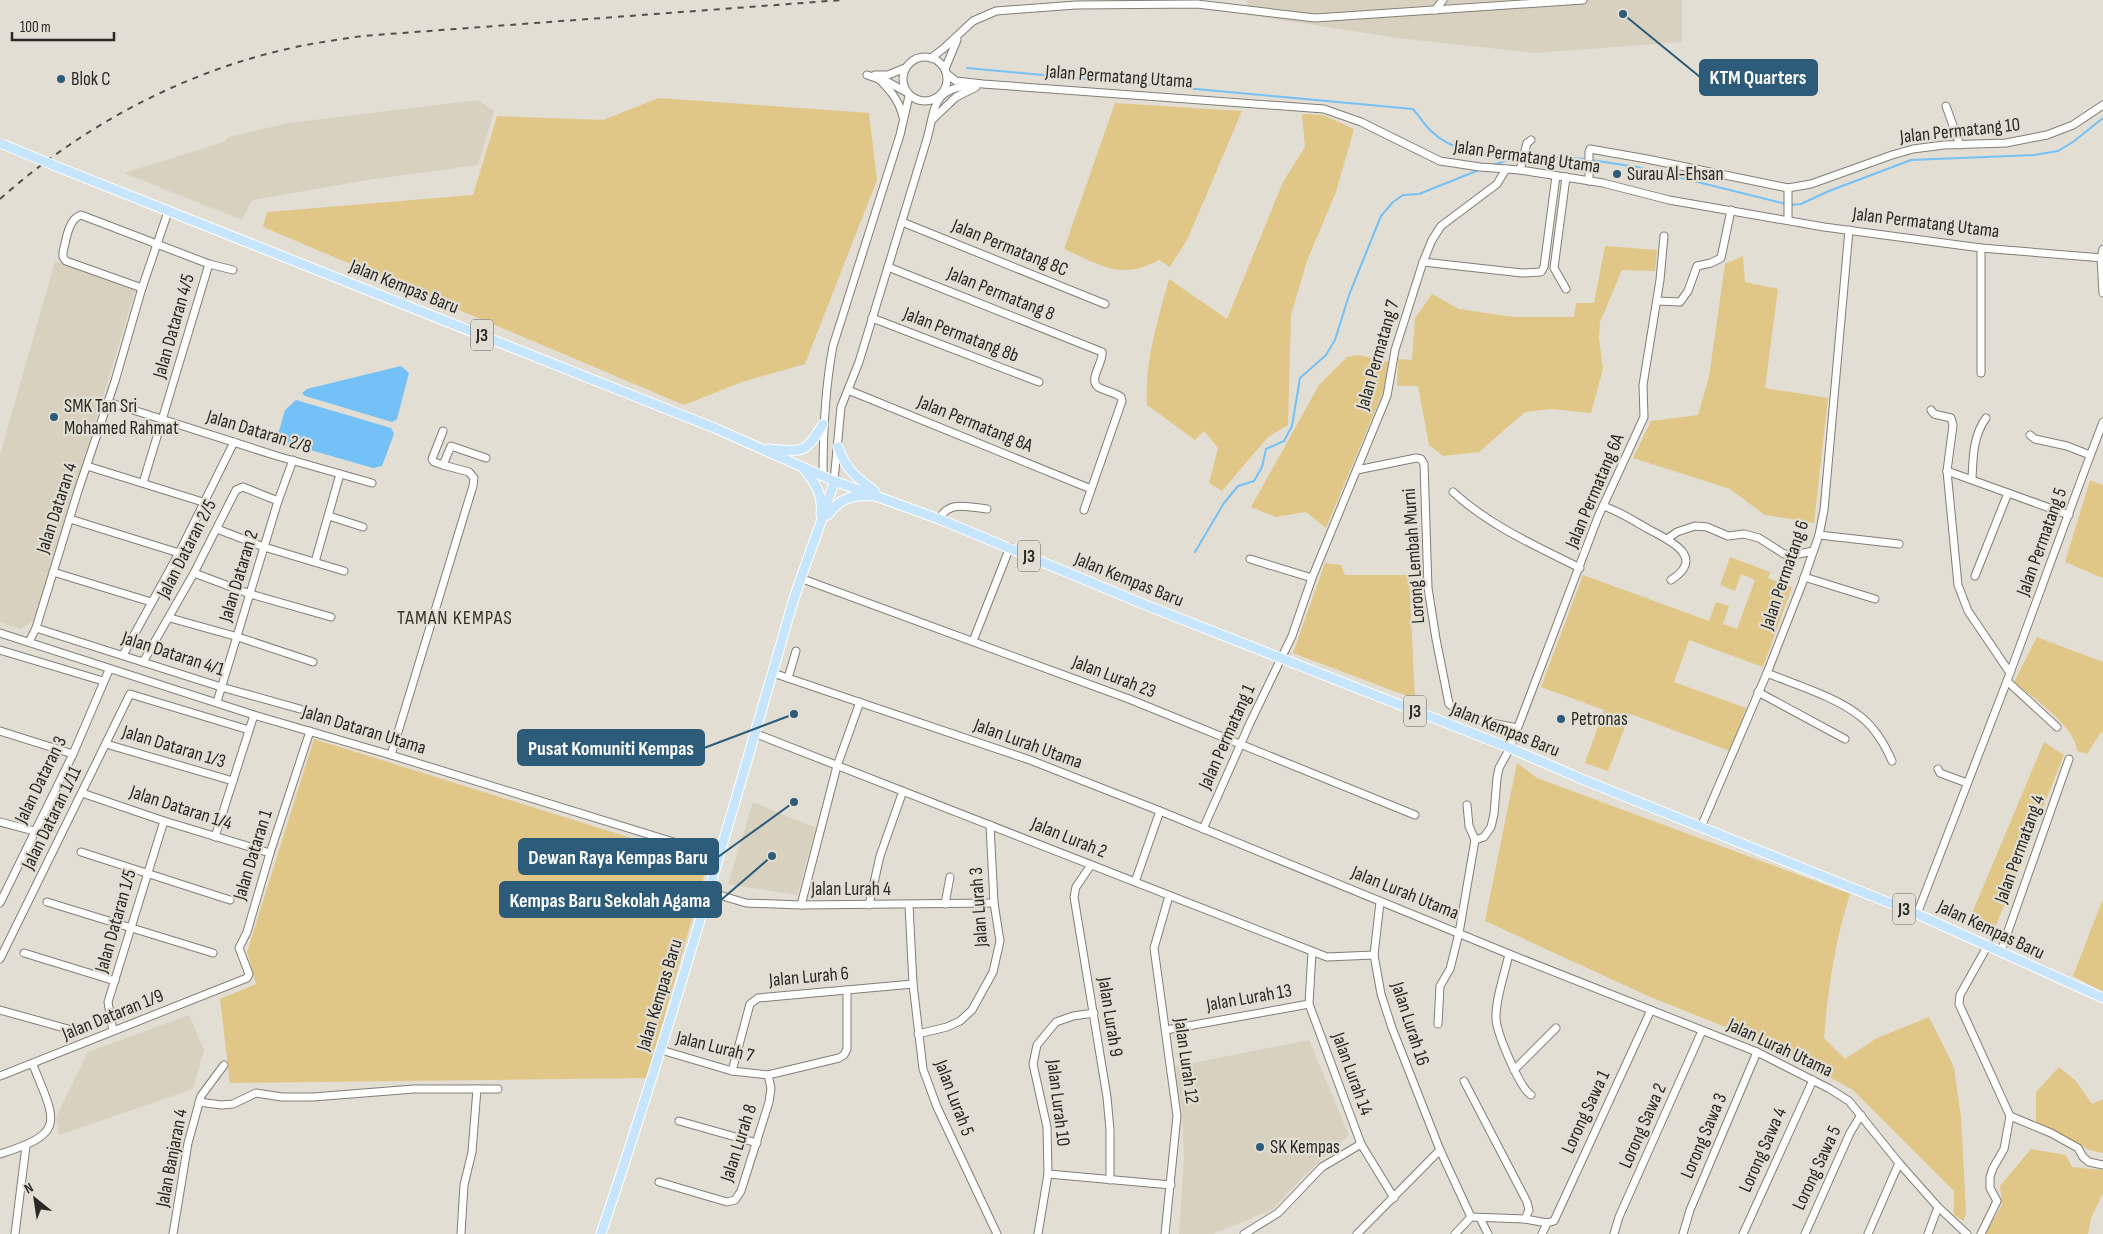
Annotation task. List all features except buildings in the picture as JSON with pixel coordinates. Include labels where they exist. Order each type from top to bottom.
[{"type":"main road","name":"Jalan Kempas Baru","points":[[1,143],[168,212],[519,350],[761,448],[834,480],[939,519],[1177,618],[1510,748],[1917,914],[2103,998]]},
{"type":"main road","points":[[761,448],[796,451],[812,443],[823,424]]},
{"type":"main road","points":[[838,447],[844,464],[851,473],[878,496]]},
{"type":"main road","points":[[801,466],[820,493],[822,504],[819,527]]},
{"type":"main road","points":[[823,475],[828,506]]},
{"type":"main road","name":"Jalan Kempas Baru","points":[[601,1234],[709,892],[800,578],[828,506],[834,480]]},
{"type":"main road","points":[[819,527],[840,501],[857,495],[878,496]]},
{"type":"street","points":[[1435,10],[1443,0]]},
{"type":"street","points":[[931,58],[973,21],[988,13],[1076,5],[1197,4],[1315,18],[1506,3],[1583,0]]},
{"type":"street","points":[[834,480],[841,407],[872,318],[937,103],[946,88],[946,71],[952,49],[959,35]]},
{"type":"street","points":[[943,93],[933,101],[926,102],[914,99],[898,86],[867,74],[888,75],[899,72],[917,58],[938,60],[946,71]]},
{"type":"street","points":[[823,475],[823,424],[829,368],[834,346],[904,120],[908,94],[902,80],[906,67]]},
{"type":"street","name":"Jalan Permatang Utama","points":[[946,71],[956,81],[983,84],[1324,109],[1361,122],[1440,161],[1502,169],[1521,167],[1556,176],[1589,180],[1669,200],[1731,210],[1788,216],[1849,230],[1981,248],[2102,258]]},
{"type":"street","points":[[878,78],[893,94],[904,120]]},
{"type":"street","points":[[933,119],[956,97],[983,84]]},
{"type":"street","name":"Jalan Permatang Utama","points":[[943,93],[958,88],[983,84]]},
{"type":"street","name":"Jalan Permatang 10","points":[[1788,190],[1812,184],[1913,149],[2006,144],[2060,132],[2103,105]]},
{"type":"street","points":[[1946,106],[1960,145]]},
{"type":"street","points":[[1521,167],[1528,143]]},
{"type":"street","points":[[1589,180],[1590,151],[1656,160],[1788,190],[1788,216]]},
{"type":"street","name":"Jalan Permatang 7","points":[[1281,658],[1292,636],[1312,578],[1387,396],[1395,350],[1423,262],[1432,240],[1441,226],[1489,191],[1502,178],[1502,169]]},
{"type":"street","points":[[1423,262],[1522,273],[1541,272],[1544,267],[1556,176]]},
{"type":"street","points":[[1566,177],[1554,268],[1566,289]]},
{"type":"street","points":[[1656,301],[1680,302],[1688,291],[1696,266],[1711,263],[1721,258],[1731,210]]},
{"type":"street","name":"Jalan Dataran 4","points":[[29,642],[36,628],[142,288],[168,212]]},
{"type":"street","name":"Jalan Dataran 4/5","points":[[142,288],[66,261],[63,257],[63,252],[70,227],[76,216],[81,215],[209,264],[233,270]]},
{"type":"street","name":"Jalan Permatang 8C","points":[[902,222],[1105,304]]},
{"type":"street","name":"Jalan Permatang 6","points":[[1701,827],[1767,673],[1819,536],[1824,510],[1849,230]]},
{"type":"street","name":"Jalan Permatang 6A","points":[[1475,840],[1484,837],[1491,827],[1500,768],[1510,748],[1603,506],[1644,417],[1643,385],[1660,280],[1664,236]]},
{"type":"street","points":[[1981,248],[1981,373]]},
{"type":"street","points":[[2103,248],[2103,293]]},
{"type":"street","name":"Jalan Dataran 4/5","points":[[143,483],[209,264]]},
{"type":"street","name":"Jalan Permatang 8","points":[[888,267],[1102,352],[1102,359],[1094,377],[1094,382],[1097,386],[1121,397],[1122,401],[1091,489]]},
{"type":"street","name":"Jalan Permatang 8b","points":[[872,318],[1039,382]]},
{"type":"street","name":"Jalan Permatang 8A","points":[[848,390],[1091,489]]},
{"type":"street","name":"Jalan Dataran 2/8","points":[[108,402],[372,483]]},
{"type":"street","points":[[1931,410],[1934,414],[1951,418],[1954,425],[1947,472],[1958,584],[1968,611],[2010,674]]},
{"type":"street","points":[[1972,479],[1975,442],[1978,429],[1986,418]]},
{"type":"street","name":"Jalan Permatang 5","points":[[1967,783],[2010,674],[2103,422]]},
{"type":"street","points":[[391,754],[473,486],[474,478],[469,472],[432,459],[443,431]]},
{"type":"street","points":[[2030,436],[2035,439],[2067,446],[2090,455]]},
{"type":"street","points":[[124,655],[206,503],[234,442]]},
{"type":"street","points":[[443,464],[451,446],[486,458]]},
{"type":"street","name":"Lorong Lembah Murni","points":[[1357,470],[1416,458],[1421,459],[1424,464],[1428,588],[1449,704],[1456,710],[1482,720],[1517,728]]},
{"type":"street","name":"Jalan Dataran 2","points":[[217,702],[278,501],[293,460]]},
{"type":"street","points":[[87,466],[206,503]]},
{"type":"street","points":[[1947,472],[1972,479],[2069,515]]},
{"type":"street","points":[[315,562],[340,474]]},
{"type":"street","name":"Jalan Dataran 2/5","points":[[143,662],[170,618],[236,490],[243,487],[278,501]]},
{"type":"street","points":[[1084,510],[1091,489]]},
{"type":"street","points":[[1453,492],[1468,506],[1518,537],[1580,568]]},
{"type":"street","points":[[1975,576],[2008,493]]},
{"type":"street","points":[[939,519],[943,512],[953,506],[988,509]]},
{"type":"street","points":[[1603,506],[1667,539],[1680,548],[1686,561],[1684,569],[1672,580]]},
{"type":"street","points":[[329,516],[363,527]]},
{"type":"street","points":[[70,519],[179,553]]},
{"type":"street","points":[[1667,539],[1676,532],[1695,526],[1707,527],[1728,536],[1744,534],[1760,538],[1784,554],[1794,555],[1813,551]]},
{"type":"street","points":[[217,529],[264,547],[344,571]]},
{"type":"street","points":[[1819,536],[1899,544]]},
{"type":"street","points":[[973,641],[1010,548]]},
{"type":"street","points":[[1250,559],[1312,578]]},
{"type":"street","points":[[53,572],[151,602]]},
{"type":"street","points":[[194,573],[250,594],[331,617]]},
{"type":"street","points":[[1804,577],[1874,599]]},
{"type":"street","name":"Jalan Lurah 23","points":[[800,578],[1109,692],[1241,746],[1303,768],[1415,815]]},
{"type":"street","points":[[170,618],[238,637],[313,662]]},
{"type":"street","name":"Jalan Dataran 4/1","points":[[36,628],[221,687],[300,709]]},
{"type":"street","name":"Jalan Dataran Utama","points":[[0,633],[110,670],[391,754],[719,856]]},
{"type":"street","points":[[0,650],[103,681]]},
{"type":"street","points":[[788,678],[796,651]]},
{"type":"street","name":"Jalan Permatang 1","points":[[1203,829],[1281,658]]},
{"type":"street","name":"Jalan Dataran 3","points":[[0,903],[73,754],[103,681],[110,670]]},
{"type":"street","name":"Jalan Lurah Utama","points":[[773,673],[1030,760],[1757,1052],[1849,1101],[1899,1163],[1938,1207],[1967,1234]]},
{"type":"street","points":[[1767,673],[1847,707],[1862,717],[1877,735],[1892,761]]},
{"type":"street","points":[[2007,681],[2057,726]]},
{"type":"street","points":[[1758,692],[1846,739]]},
{"type":"street","name":"Jalan Dataran 1/11","points":[[0,959],[130,694],[249,730]]},
{"type":"street","points":[[801,905],[837,766],[860,702]]},
{"type":"street","points":[[215,836],[254,714]]},
{"type":"street","points":[[0,731],[73,754]]},
{"type":"street","name":"Jalan Dataran 1","points":[[238,983],[247,978],[249,974],[239,948],[246,932],[310,731]]},
{"type":"street","name":"Jalan Lurah 2","points":[[754,734],[1040,844],[1312,952],[1332,958],[1374,955]]},
{"type":"street","name":"Jalan Dataran 1/3","points":[[106,744],[233,781]]},
{"type":"street","name":"Jalan Permatang 4","points":[[2001,951],[2069,759]]},
{"type":"street","points":[[1917,914],[1967,783],[1940,773],[1938,769]]},
{"type":"street","points":[[869,905],[880,856],[903,791]]},
{"type":"street","name":"Jalan Dataran 1/4","points":[[82,793],[164,821],[270,853]]},
{"type":"street","points":[[1438,1024],[1440,986],[1450,969],[1459,933],[1475,840],[1469,826],[1467,805]]},
{"type":"street","points":[[1135,882],[1160,811]]},
{"type":"street","name":"Jalan Dataran 1/5","points":[[113,1031],[108,1009],[131,926],[164,821]]},
{"type":"street","points":[[0,822],[34,832]]},
{"type":"street","name":"Jalan Lurah 3","points":[[918,1034],[947,1027],[960,1020],[972,1010],[993,972],[1000,941],[994,903],[990,825]]},
{"type":"street","points":[[80,852],[230,900]]},
{"type":"street","name":"Jalan Lurah 9","points":[[1092,865],[1076,887],[1074,897],[1094,1013],[1110,1130],[1110,1180]]},
{"type":"street","points":[[945,904],[950,877]]},
{"type":"street","name":"Jalan Lurah 4","points":[[709,892],[746,903],[801,905],[994,903]]},
{"type":"street","name":"Jalan Lurah 12","points":[[1165,1234],[1177,1116],[1154,948],[1170,896]]},
{"type":"street","points":[[47,902],[131,926],[212,953]]},
{"type":"street","name":"Jalan Lurah 16","points":[[1380,902],[1374,955],[1381,994],[1392,1028],[1440,1150],[1471,1217]]},
{"type":"street","name":"Jalan Lurah 5","points":[[908,905],[913,984],[922,1069],[997,1234]]},
{"type":"street","points":[[1981,1234],[1997,1201],[1990,1188],[1990,1177],[2004,1149],[2010,1116],[1959,1004],[1960,995],[1988,946]]},
{"type":"street","name":"Jalan Lurah 14","points":[[1312,952],[1309,1004],[1361,1144],[1394,1198]]},
{"type":"street","points":[[24,953],[116,981]]},
{"type":"street","points":[[1509,954],[1496,1019],[1514,1070],[1526,1092],[1530,1095]]},
{"type":"street","name":"Jalan Dataran 1/9","points":[[0,1076],[238,983]]},
{"type":"street","name":"Jalan Lurah 6","points":[[732,1071],[750,1004],[758,998],[913,984]]},
{"type":"street","name":"Jalan Lurah 7","points":[[660,1050],[732,1071],[768,1075],[839,1058],[844,1055],[847,1048],[847,990]]},
{"type":"street","name":"Jalan Lurah 13","points":[[1166,1030],[1309,1004]]},
{"type":"street","points":[[0,1010],[75,1031]]},
{"type":"street","name":"Lorong Sawa 1","points":[[1542,1234],[1547,1223],[1554,1221],[1651,1010]]},
{"type":"street","name":"Jalan Lurah 10","points":[[1038,1234],[1048,1174],[1047,1127],[1033,1064],[1037,1045],[1056,1022],[1073,1016],[1094,1013]]},
{"type":"street","points":[[1514,1070],[1556,1028]]},
{"type":"street","name":"Lorong Sawa 2","points":[[1614,1234],[1619,1216],[1702,1031]]},
{"type":"street","name":"Lorong Sawa 3","points":[[1683,1234],[1690,1210],[1757,1052]]},
{"type":"street","points":[[0,1154],[26,1146],[46,1133],[51,1118],[50,1108],[33,1064]]},
{"type":"street","name":"Jalan Banjaran 4","points":[[173,1234],[188,1143],[199,1102],[201,1096],[224,1065]]},
{"type":"street","name":"Jalan Lurah 8","points":[[659,1182],[727,1202],[735,1200],[741,1191],[770,1102],[771,1088],[768,1075]]},
{"type":"street","name":"Lorong Sawa 4","points":[[1743,1234],[1812,1080]]},
{"type":"street","points":[[1464,1082],[1527,1202],[1529,1210],[1525,1219]]},
{"type":"street","points":[[199,1102],[221,1105],[233,1104],[256,1093],[282,1097],[313,1097],[406,1089],[477,1089],[489,1091],[498,1089]]},
{"type":"street","points":[[461,1234],[464,1185],[472,1152],[477,1089]]},
{"type":"street","name":"Lorong Sawa 5","points":[[1805,1234],[1850,1133],[1861,1116]]},
{"type":"street","points":[[2010,1116],[2051,1133],[2078,1148],[2083,1158],[2089,1162],[2103,1165]]},
{"type":"street","points":[[678,1121],[757,1143]]},
{"type":"street","points":[[1244,1234],[1278,1213],[1322,1167],[1361,1144]]},
{"type":"street","points":[[15,1234],[26,1146]]},
{"type":"street","points":[[1357,1234],[1440,1150]]},
{"type":"street","points":[[1868,1234],[1899,1163]]},
{"type":"street","points":[[1048,1174],[1170,1185]]},
{"type":"street","points":[[1928,1234],[1938,1207]]},
{"type":"street","points":[[1455,1234],[1471,1217],[1525,1219],[1547,1223]]},
{"type":"street","points":[[1480,1218],[1488,1234]]},
{"type":"shaded area","points":[[1247,0],[1682,0],[1682,42],[1535,53],[1398,38],[1248,15]]},
{"type":"shaded area","points":[[659,98],[869,113],[877,180],[805,364],[742,382],[684,405],[263,227],[267,212],[473,195],[497,116],[603,120]]},
{"type":"shaded area","points":[[478,100],[494,111],[478,165],[368,180],[252,200],[242,220],[124,173],[224,142],[229,137],[289,123]]},
{"type":"shaded area","points":[[1115,103],[1242,111],[1188,238],[1170,267],[1159,260],[1145,266],[1122,270],[1100,265],[1064,249]]},
{"type":"shaded area","points":[[1302,114],[1323,115],[1354,129],[1336,192],[1307,261],[1291,315],[1288,425],[1268,437],[1222,491],[1209,483],[1218,448],[1204,431],[1195,440],[1147,405],[1148,373],[1156,326],[1169,279],[1227,319],[1283,182],[1305,147]]},
{"type":"shaded area","points":[[1605,246],[1657,250],[1655,271],[1622,270],[1600,322],[1599,338],[1603,369],[1591,413],[1551,409],[1525,412],[1479,452],[1443,456],[1429,445],[1418,386],[1397,386],[1398,359],[1412,360],[1415,318],[1432,294],[1459,309],[1513,317],[1574,317],[1576,303],[1594,303]]},
{"type":"shaded area","points":[[1743,256],[1745,282],[1778,289],[1765,388],[1828,398],[1814,523],[1765,515],[1730,489],[1633,458],[1651,421],[1698,415],[1709,377],[1725,264]]},
{"type":"shaded area","name":"SMK Tan Sri Mohamed Rahmat","points":[[55,261],[136,288],[35,620],[20,629],[0,622],[0,455]]},
{"type":"shaded area","points":[[1359,355],[1389,362],[1383,392],[1326,528],[1306,512],[1276,517],[1251,507],[1319,385],[1347,357]]},
{"type":"shaded area","points":[[2090,480],[2103,485],[2103,578],[2065,562]]},
{"type":"shaded area","points":[[1730,557],[1770,572],[1768,578],[1792,587],[1763,667],[1689,640],[1674,682],[1746,708],[1730,751],[1630,714],[1608,771],[1585,763],[1604,710],[1541,687],[1583,575],[1709,621],[1716,602],[1729,606],[1723,624],[1737,629],[1755,580],[1741,574],[1735,591],[1720,585]]},
{"type":"shaded area","points":[[1325,563],[1341,565],[1345,575],[1409,575],[1415,699],[1293,653]]},
{"type":"shaded area","points":[[2037,637],[2103,662],[2103,733],[2101,732],[2087,754],[2077,751],[2075,742],[2069,732],[2052,713],[2014,682]]},
{"type":"shaded area","points":[[314,739],[708,862],[647,1078],[230,1083],[220,999],[256,984],[247,952]]},
{"type":"shaded area","points":[[2044,742],[2064,755],[1993,933],[1970,918]]},
{"type":"shaded area","points":[[1517,763],[1537,778],[1850,894],[1840,929],[1833,965],[1824,1038],[1845,1059],[1877,1038],[1929,1017],[1954,1067],[1961,1117],[1966,1212],[1964,1221],[1954,1215],[1954,1191],[1853,1090],[1775,1047],[1648,996],[1485,921]]},
{"type":"shaded area","points":[[753,802],[816,828],[797,895],[728,884]]},
{"type":"shaded area","points":[[2103,899],[2103,992],[2073,976]]},
{"type":"shaded area","points":[[189,1015],[204,1050],[193,1089],[59,1135],[56,1117],[88,1052]]},
{"type":"shaded area","name":"SK Kempas","points":[[1309,1040],[1349,1135],[1306,1174],[1273,1209],[1213,1234],[1179,1234],[1184,1158],[1182,1110],[1173,1067]]},
{"type":"shaded area","points":[[2059,1067],[2076,1081],[2092,1104],[2103,1099],[2103,1153],[2089,1150],[2036,1122],[2036,1092]]},
{"type":"shaded area","points":[[2031,1149],[2066,1155],[2072,1167],[2103,1170],[2103,1193],[2091,1218],[2088,1234],[1985,1234],[2002,1205],[2000,1186]]},
{"type":"water","points":[[401,366],[409,373],[397,419],[392,422],[305,396],[302,393],[307,389]]},
{"type":"water","points":[[296,400],[391,428],[394,434],[382,466],[373,468],[279,441],[277,438],[285,410]]},
{"type":"waterway","points":[[967,68],[1413,109],[1430,130],[1440,138],[1461,149],[1485,154],[1522,156]]},
{"type":"waterway","points":[[1791,205],[1801,204],[1829,191],[1911,160],[2034,155],[2058,151],[2073,142],[2103,118]]},
{"type":"waterway","points":[[1526,156],[1587,159]]},
{"type":"waterway","points":[[1493,165],[1517,157]]},
{"type":"waterway","points":[[1591,160],[1637,167],[1786,204]]},
{"type":"waterway","points":[[1195,552],[1224,503],[1238,486],[1254,481],[1262,467],[1266,449],[1284,441],[1292,426],[1300,378],[1326,355],[1335,340],[1349,295],[1381,216],[1393,202],[1403,195],[1419,194],[1479,170]]},
{"type":"railway","points":[[0,199],[64,149],[98,126],[134,106],[209,72],[287,49],[362,36],[842,0]]},
{"type":"place","name":"KTM Quarters","points":[[1623,14]]},
{"type":"place","name":"Blok C","points":[[61,79]]},
{"type":"place","name":"Surau Al-Ehsan","points":[[1617,174]]},
{"type":"place","name":"SMK Tan Sri Mohamed Rahmat","points":[[54,417]]},
{"type":"place","name":"Pusat Komuniti Kempas","points":[[794,714]]},
{"type":"place","name":"Petronas","points":[[1561,719]]},
{"type":"place","name":"Dewan Raya Kempas Baru","points":[[794,802]]},
{"type":"place","name":"Kempas Baru Sekolah Agama","points":[[772,856]]},
{"type":"place","name":"SK Kempas","points":[[1260,1147]]},
{"type":"district","name":"TAMAN KEMPAS","points":[[455,618]]}]
